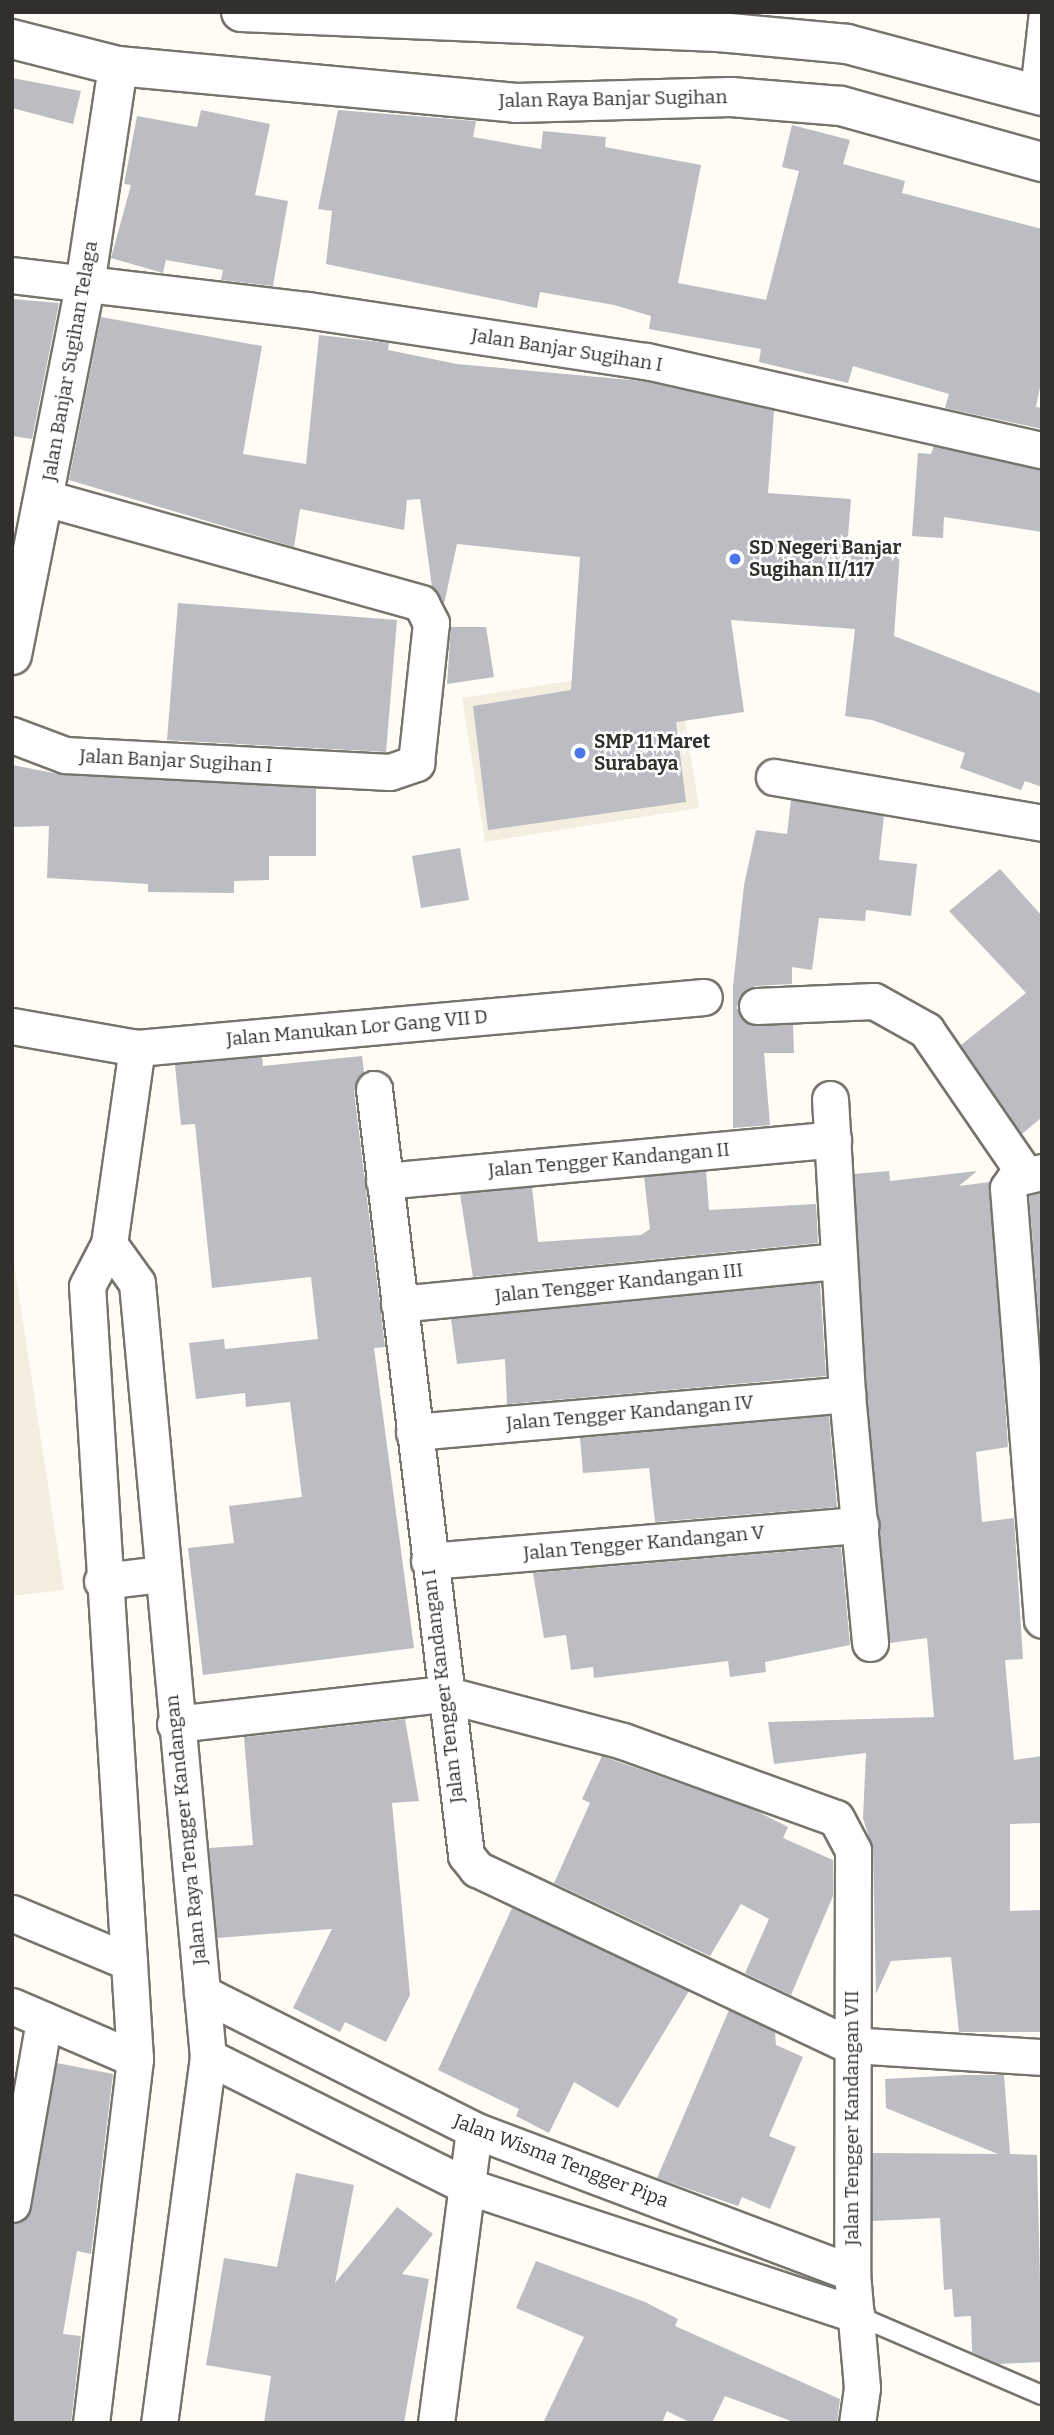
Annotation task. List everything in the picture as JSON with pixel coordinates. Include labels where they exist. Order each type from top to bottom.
[{"type":"main road","points":[[242,12],[535,20],[847,44],[1036,94]]},
{"type":"main road","name":"Jalan Raya Banjar Sugihan","points":[[12,39],[118,66],[516,103],[731,97],[841,106],[1042,162]]},
{"type":"main road","name":"Jalan Banjar Sugihan Telaga","points":[[12,655],[18,611],[45,498],[85,285],[118,66]]},
{"type":"street","name":"Jalan Banjar Sugihan I","points":[[12,275],[307,310],[646,361],[1042,450]]},
{"type":"street","name":"Jalan Banjar Sugihan I","points":[[12,735],[65,755],[390,772],[416,763],[431,623],[421,603],[45,498]]},
{"type":"street","points":[[774,777],[1038,827]]},
{"type":"street","name":"Jalan Manukan Lor Gang VII D","points":[[12,1026],[137,1048],[704,997]]},
{"type":"street","points":[[757,1006],[874,1001],[926,1030],[1025,1178],[1042,1620]]},
{"type":"street","points":[[91,2423],[135,2059],[102,1581],[87,1286],[109,1244],[137,1048]]},
{"type":"street","name":"Jalan Tengger Kandangan I","points":[[374,1089],[460,1836],[477,1870],[850,2045]]},
{"type":"street","points":[[830,1100],[846,1394],[870,1643]]},
{"type":"street","name":"Jalan Tengger Kandangan II","points":[[384,1181],[833,1139]]},
{"type":"street","name":"Jalan Raya Tengger Kandangan","points":[[109,1244],[137,1283],[175,1724],[208,2057],[159,2423]]},
{"type":"street","name":"Jalan Tengger Kandangan III","points":[[399,1304],[839,1261]]},
{"type":"street","name":"Jalan Tengger Kandangan IV","points":[[414,1432],[846,1394]]},
{"type":"street","name":"Jalan Tengger Kandangan V","points":[[429,1561],[860,1525]]},
{"type":"street","points":[[102,1581],[162,1574]]},
{"type":"street","points":[[175,1724],[444,1694]]},
{"type":"street","name":"Jalan Tengger Kandangan VII","points":[[444,1694],[623,1741],[836,1818],[853,1850],[850,2045],[852,2273],[862,2388],[857,2423]]},
{"type":"street","points":[[12,1913],[129,1962]]},
{"type":"street","name":"Jalan Wisma Tengger Pipa","points":[[202,1993],[474,2130],[852,2273]]},
{"type":"street","points":[[12,2006],[135,2059]]},
{"type":"street","points":[[12,2204],[44,2020]]},
{"type":"street","points":[[850,2045],[1042,2057]]},
{"type":"street","points":[[208,2057],[467,2186],[856,2315]]},
{"type":"street","points":[[443,2420],[474,2130]]},
{"type":"lane","points":[[1036,94],[1039,12]]},
{"type":"lane","points":[[856,2315],[1042,2395]]},
{"type":"shaded area","name":"SMP 11 Maret Surabaya","points":[[676,664],[699,808],[485,842],[462,698]]},
{"type":"shaded area","points":[[12,1250],[64,1590],[12,1596]]},
{"type":"building","points":[[12,78],[81,91],[73,124],[12,108]]},
{"type":"building","points":[[201,110],[270,124],[255,195],[288,201],[273,286],[221,280],[223,270],[166,260],[163,273],[111,258],[131,185],[124,184],[137,116],[197,127]]},
{"type":"building","points":[[338,110],[476,121],[473,137],[541,149],[543,131],[606,137],[605,147],[701,165],[678,283],[766,300],[799,171],[782,167],[792,125],[850,140],[843,164],[905,181],[902,193],[1042,229],[1042,377],[1036,407],[1042,408],[1042,429],[945,408],[949,394],[853,366],[848,383],[759,362],[761,349],[649,329],[651,316],[614,305],[540,292],[537,308],[326,264],[332,211],[318,209]]},
{"type":"building","points":[[12,299],[59,303],[32,439],[12,436]]},
{"type":"building","points":[[101,317],[262,346],[243,454],[306,464],[319,335],[389,343],[388,350],[457,364],[642,381],[774,410],[768,493],[851,499],[847,549],[900,552],[894,636],[1042,694],[1042,787],[1025,781],[1021,790],[960,768],[965,753],[872,720],[845,716],[855,629],[731,620],[744,712],[676,722],[686,802],[488,830],[473,706],[571,690],[580,557],[457,544],[444,604],[432,587],[420,499],[407,500],[404,530],[300,509],[294,547],[69,480]]},
{"type":"building","points":[[934,446],[1042,470],[1042,532],[944,517],[943,538],[912,536],[918,453],[931,454]]},
{"type":"building","points":[[178,603],[397,620],[386,752],[167,740]]},
{"type":"building","points":[[451,627],[486,627],[494,677],[447,684]]},
{"type":"building","points":[[12,765],[64,775],[316,788],[316,856],[269,856],[269,880],[234,881],[234,893],[148,892],[148,884],[47,878],[49,826],[12,827]]},
{"type":"building","points":[[791,800],[884,816],[879,860],[917,864],[911,916],[866,910],[865,921],[819,918],[812,970],[792,967],[792,984],[755,986],[740,996],[737,1008],[747,1023],[793,1025],[794,1053],[764,1053],[770,1125],[733,1128],[733,986],[744,885],[756,830],[787,834]]},
{"type":"building","points":[[460,848],[469,900],[421,908],[412,856]]},
{"type":"building","points":[[1000,869],[1042,916],[1042,1117],[1022,1134],[961,1045],[1026,993],[949,911]]},
{"type":"building","points":[[362,1056],[364,1072],[354,1091],[385,1347],[374,1348],[414,1648],[203,1675],[188,1548],[234,1543],[229,1506],[302,1497],[290,1402],[246,1407],[245,1393],[196,1399],[189,1343],[224,1339],[225,1349],[318,1339],[311,1277],[212,1288],[195,1124],[181,1125],[175,1065],[262,1057],[263,1066]]},
{"type":"building","points":[[706,1171],[709,1210],[816,1204],[818,1243],[473,1277],[460,1194],[532,1187],[538,1242],[641,1235],[650,1229],[644,1177]]},
{"type":"building","points":[[889,1171],[890,1181],[977,1171],[959,1186],[990,1182],[1008,1447],[976,1452],[982,1522],[1014,1518],[1023,1659],[1005,1660],[1014,1760],[1042,1756],[1042,1823],[1010,1824],[1010,1911],[1042,1910],[1042,2032],[959,2032],[951,1957],[891,1961],[876,1994],[873,1850],[863,1818],[866,1753],[774,1764],[768,1722],[934,1717],[927,1638],[890,1643],[867,1392],[854,1174]]},
{"type":"building","points":[[1042,1193],[1042,1360],[1029,1196]]},
{"type":"building","points":[[820,1283],[826,1376],[507,1404],[505,1359],[457,1364],[451,1319]]},
{"type":"building","points":[[829,1416],[837,1507],[655,1522],[649,1468],[583,1473],[580,1438]]},
{"type":"building","points":[[841,1547],[850,1645],[765,1662],[766,1672],[730,1677],[728,1661],[594,1678],[593,1667],[571,1670],[566,1635],[544,1638],[533,1573]]},
{"type":"building","points":[[405,1719],[419,1801],[392,1803],[410,1995],[386,2042],[345,2022],[340,2032],[293,2008],[332,1929],[217,1938],[209,1848],[253,1845],[244,1737]]},
{"type":"building","points":[[602,1756],[753,1809],[788,1827],[783,1838],[833,1860],[833,1896],[791,1995],[745,1973],[769,1919],[741,1904],[710,1956],[554,1883],[590,1803],[582,1799]]},
{"type":"building","points":[[512,1908],[689,1991],[618,2108],[574,2082],[549,2133],[516,2116],[519,2109],[438,2070]]},
{"type":"building","points":[[729,2010],[775,2032],[776,2045],[803,2057],[769,2136],[796,2147],[770,2209],[742,2197],[738,2206],[657,2178]]},
{"type":"building","points":[[57,2063],[113,2074],[91,2254],[77,2251],[63,2334],[81,2336],[71,2423],[12,2423],[12,2224],[32,2207]]},
{"type":"building","points":[[1004,2075],[1010,2154],[1037,2155],[1042,2362],[999,2364],[972,2352],[971,2316],[954,2317],[952,2289],[944,2290],[940,2218],[872,2221],[872,2153],[998,2154],[886,2108],[885,2079]]},
{"type":"building","points":[[296,2173],[354,2185],[335,2283],[397,2207],[433,2234],[402,2274],[429,2279],[404,2423],[264,2423],[271,2376],[206,2365],[224,2258],[277,2267]]},
{"type":"building","points":[[536,2261],[645,2302],[678,2319],[675,2326],[840,2399],[837,2423],[796,2423],[725,2396],[712,2423],[691,2423],[667,2411],[662,2423],[543,2423],[584,2337],[516,2308]]},
{"type":"place","name":"SD Negeri Banjar Sugihan II/117","points":[[735,559]]},
{"type":"place","name":"SMP 11 Maret Surabaya","points":[[580,753]]}]
